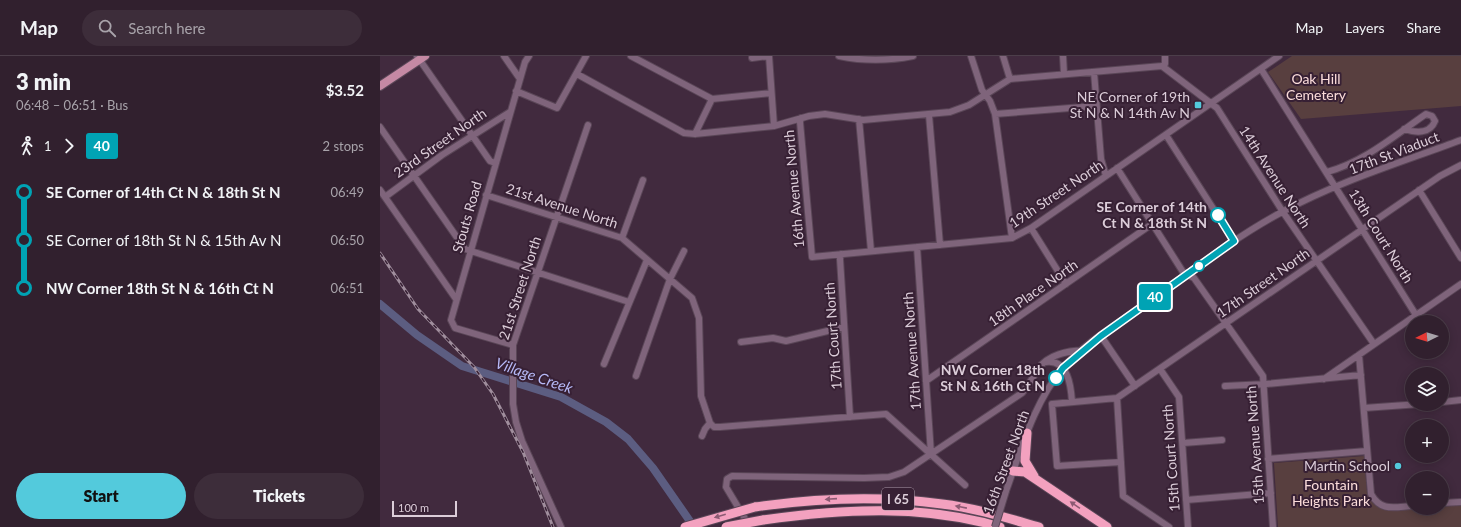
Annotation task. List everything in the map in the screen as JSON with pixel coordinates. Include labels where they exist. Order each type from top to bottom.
[{"type":"highway","points":[[1027,432],[1025,461],[1029,470],[1037,480]]},
{"type":"highway","points":[[1013,471],[1025,472],[1107,527]]},
{"type":"highway","name":"I 65","points":[[686,527],[755,507],[837,498],[914,500],[944,504],[992,514],[1039,527]]},
{"type":"highway","name":"I 65","points":[[726,527],[812,513],[876,510],[953,517],[1000,527]]},
{"type":"main road","points":[[380,86],[420,57]]},
{"type":"street","points":[[504,56],[520,79]]},
{"type":"street","name":"Stouts Road","points":[[512,345],[454,327],[451,320],[524,62],[529,56]]},
{"type":"street","points":[[516,91],[556,108],[586,56]]},
{"type":"street","points":[[631,56],[639,58],[712,99],[771,93]]},
{"type":"street","points":[[752,58],[769,56]]},
{"type":"street","name":"16th Avenue North","points":[[769,56],[774,126]]},
{"type":"street","points":[[839,56],[854,59],[893,60],[913,56]]},
{"type":"street","points":[[971,56],[982,90],[990,101],[995,114],[1000,138],[1012,238]]},
{"type":"street","points":[[1003,56],[1010,79]]},
{"type":"street","points":[[1063,56],[1064,74]]},
{"type":"street","points":[[577,74],[684,133],[694,134],[774,126],[801,118],[825,114],[859,119],[955,112],[1010,79],[1162,66],[1165,64],[1165,56]]},
{"type":"street","name":"19th Street North","points":[[812,257],[1012,238],[1031,228],[1279,56]]},
{"type":"street","points":[[420,57],[490,161],[496,163]]},
{"type":"street","name":"14th Avenue North","points":[[1162,66],[1218,108],[1283,212],[1374,344]]},
{"type":"street","name":"13th Court North","points":[[1261,69],[1416,315]]},
{"type":"street","points":[[1094,72],[1101,159],[1106,176]]},
{"type":"street","points":[[694,134],[712,99]]},
{"type":"street","points":[[995,114],[1096,106]]},
{"type":"street","name":"23rd Street North","points":[[385,197],[472,135],[510,112]]},
{"type":"street","points":[[1327,172],[1345,167],[1362,158],[1426,114],[1432,116],[1435,121],[1433,127],[1426,131],[1413,132],[1404,130]]},
{"type":"street","points":[[929,115],[940,245]]},
{"type":"street","name":"16th Avenue North","points":[[801,118],[800,122],[812,257]]},
{"type":"street","points":[[859,119],[871,251]]},
{"type":"street","name":"21st Street North","points":[[561,527],[522,441],[516,422],[512,371],[512,345],[588,125]]},
{"type":"street","points":[[380,127],[461,244],[470,251],[629,302]]},
{"type":"street","points":[[1166,135],[1234,241]]},
{"type":"street","name":"17th St Viaduct","points":[[1187,275],[1234,241],[1283,212],[1336,188],[1461,140]]},
{"type":"street","name":"17th Street North","points":[[1121,462],[1057,466],[1052,404],[1117,398],[1419,190],[1440,176],[1461,165]]},
{"type":"street","name":"15th Avenue North","points":[[1117,168],[1183,272],[1194,278],[1262,376],[1273,527]]},
{"type":"street","points":[[622,238],[643,180]]},
{"type":"street","points":[[380,190],[456,300]]},
{"type":"street","points":[[1419,190],[1461,258]]},
{"type":"street","name":"21st Avenue North","points":[[486,195],[622,238],[694,301],[699,318],[701,396],[710,423]]},
{"type":"street","name":"18th Place North","points":[[926,381],[1152,224]]},
{"type":"street","points":[[1031,228],[1066,284]]},
{"type":"street","name":"17th Avenue North","points":[[917,247],[931,454]]},
{"type":"street","points":[[636,376],[670,279],[684,251]]},
{"type":"street","name":"17th Court North","points":[[841,254],[840,259],[850,417]]},
{"type":"street","points":[[604,364],[647,260]]},
{"type":"street","name":"16th Street North","points":[[995,527],[1027,432],[1040,405],[1063,368],[1101,336],[1187,275]]},
{"type":"street","points":[[1416,315],[1461,284]]},
{"type":"street","points":[[1324,379],[1405,323]]},
{"type":"street","points":[[741,342],[773,338],[786,341],[844,327]]},
{"type":"street","points":[[1101,336],[1135,386]]},
{"type":"street","points":[[750,527],[726,487],[727,479],[737,476],[889,477],[904,472],[1022,393],[1029,386],[1039,367],[1045,362],[1068,351],[1084,350]]},
{"type":"street","points":[[1359,354],[1371,494],[1375,502],[1382,506],[1388,508],[1405,507]]},
{"type":"street","points":[[1045,362],[1053,361],[1063,368],[1071,384],[1072,402]]},
{"type":"street","name":"15th Court North","points":[[1160,369],[1179,397],[1188,527]]},
{"type":"street","points":[[1224,386],[1361,376]]},
{"type":"street","points":[[1117,398],[1123,496],[1169,527]]},
{"type":"street","points":[[1449,401],[1461,400]]},
{"type":"street","points":[[1364,408],[1405,405]]},
{"type":"street","points":[[702,436],[710,423],[714,427],[720,427],[886,414],[965,485]]},
{"type":"street","points":[[1183,443],[1222,440]]},
{"type":"street","points":[[1268,459],[1367,451]]},
{"type":"street","points":[[1186,500],[1271,492]]},
{"type":"street","points":[[1449,503],[1461,502]]},
{"type":"green space","name":"Oak Hill Cemetery","points":[[1292,56],[1461,56],[1461,106],[1301,119],[1268,72]]},
{"type":"green space","name":"Fountain Heights Park","points":[[1364,456],[1367,493],[1385,510],[1405,509],[1405,515],[1449,515],[1449,506],[1461,505],[1461,527],[1278,527],[1274,463]]},
{"type":"waterway","name":"Village Creek","points":[[380,304],[417,335],[462,366],[561,397],[606,422],[628,439],[653,468],[694,527]]},
{"type":"railway","points":[[380,253],[418,309],[474,367],[493,394],[523,452],[553,527]]},
{"type":"bus line","name":"40","points":[[1056,378],[1063,368],[1101,336],[1234,241],[1218,215]]},
{"type":"place","name":"NE Corner of 19th St N & N 14th Av N","points":[[1198,105]]},
{"type":"place","name":"SE Corner of 14th Ct N & 18th St N","points":[[1218,215]]},
{"type":"place","name":"NW Corner 18th St N & 16th Ct N","points":[[1056,378]]},
{"type":"place","name":"Martin School","points":[[1398,466]]}]
